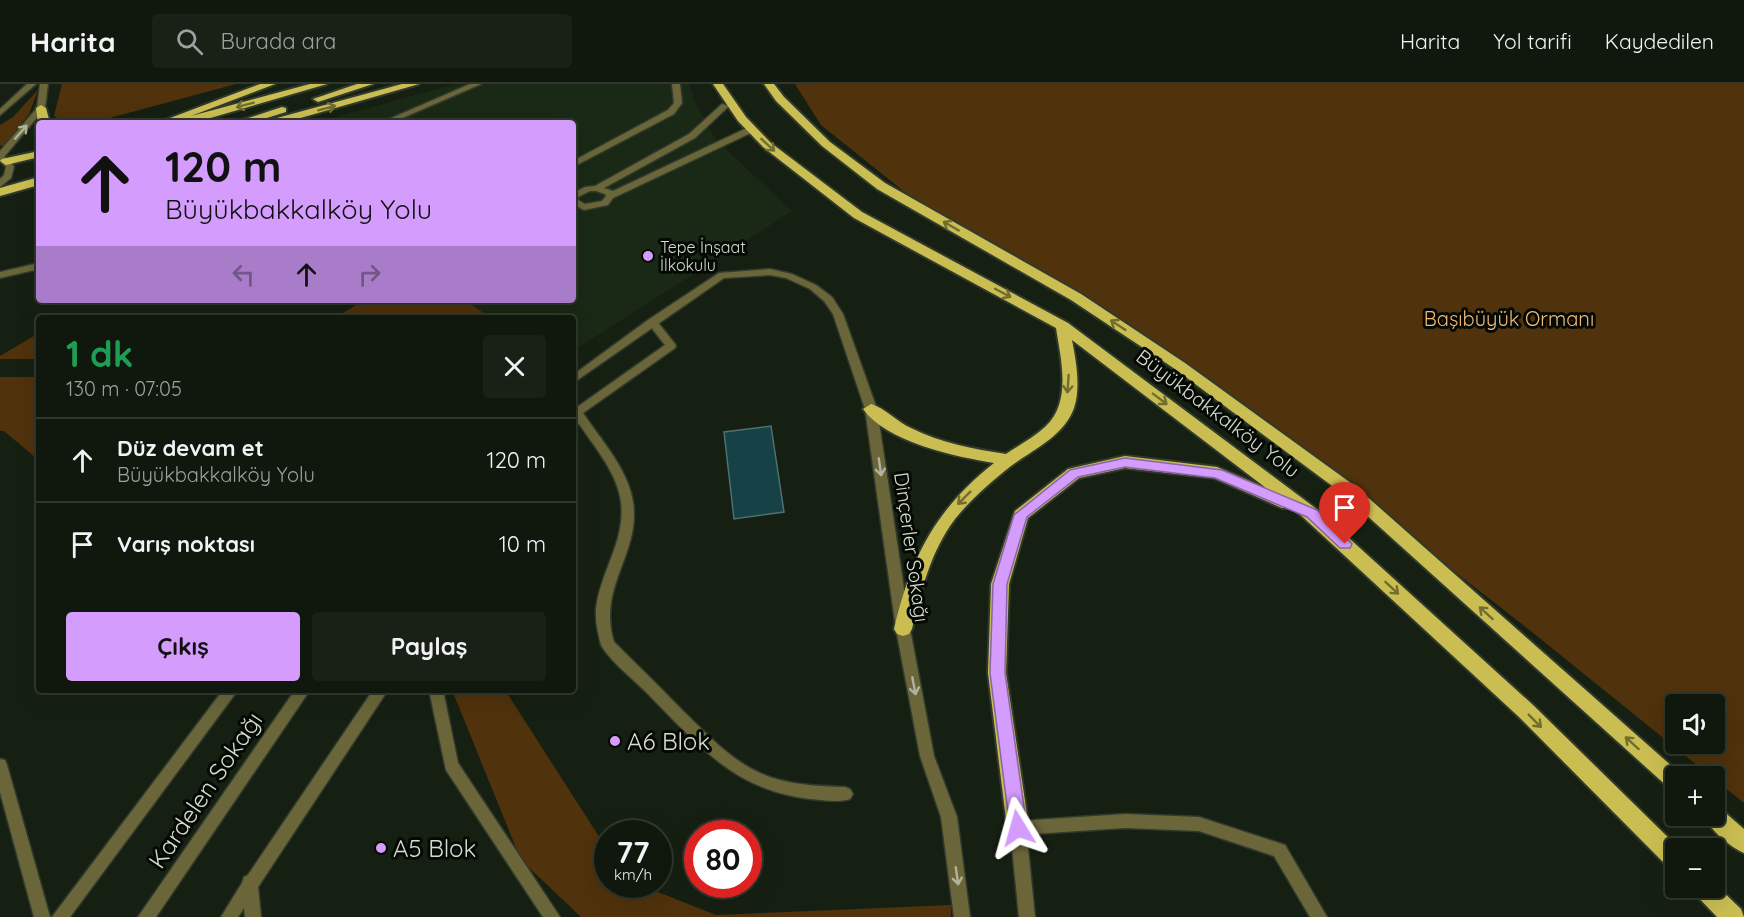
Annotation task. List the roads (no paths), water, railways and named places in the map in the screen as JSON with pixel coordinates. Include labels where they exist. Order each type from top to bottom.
[{"type":"highway","points":[[170,120],[270,84]]},
{"type":"highway","points":[[191,120],[322,84]]},
{"type":"highway","points":[[249,120],[368,84]]},
{"type":"highway","points":[[281,120],[414,84]]},
{"type":"highway","points":[[706,84],[713,97],[742,119]]},
{"type":"highway","name":"Büyükbakkalköy Yolu","points":[[718,84],[742,119],[767,145],[858,215],[1063,326],[1312,514],[1526,711],[1665,849]]},
{"type":"highway","name":"Büyükbakkalköy Yolu","points":[[769,84],[780,99],[826,144],[881,186],[1076,297],[1180,366],[1349,490],[1665,772]]},
{"type":"highway","points":[[41,108],[43,120]]},
{"type":"highway","points":[[2,158],[36,154]]},
{"type":"highway","points":[[0,192],[36,182]]},
{"type":"highway","points":[[903,629],[912,585],[936,532],[954,508],[981,481],[1046,435],[1059,421],[1067,406],[1069,368],[1063,326]]},
{"type":"highway","points":[[872,409],[888,424],[927,443],[953,451],[1008,460]]},
{"type":"highway","points":[[1018,828],[998,673],[1000,584],[1021,515],[1074,473],[1125,462],[1217,473],[1312,514]]},
{"type":"highway","points":[[1725,826],[1744,843]]},
{"type":"highway","points":[[1714,898],[1733,917]]},
{"type":"street","points":[[0,113],[32,84]]},
{"type":"street","points":[[0,184],[8,176],[10,167],[2,158],[41,108],[44,84]]},
{"type":"street","points":[[391,120],[477,84]]},
{"type":"street","points":[[576,162],[671,111],[678,103],[676,84]]},
{"type":"street","points":[[597,188],[692,136],[725,106]]},
{"type":"street","points":[[576,207],[599,206],[605,203],[610,196],[752,129]]},
{"type":"street","points":[[576,190],[597,188],[605,190],[610,196]]},
{"type":"street","points":[[0,275],[36,267]]},
{"type":"street","name":"Dinçerler Sokağı","points":[[651,322],[722,275],[770,272],[789,276],[813,287],[828,299],[846,331],[872,409],[903,629],[927,756],[949,817],[962,917]]},
{"type":"street","points":[[576,378],[651,322],[671,346],[576,413]]},
{"type":"street","points":[[576,415],[615,473],[627,502],[628,519],[625,538],[601,608],[600,623],[608,645],[730,764],[755,778],[783,788],[814,793],[845,794]]},
{"type":"street","points":[[60,917],[229,693]]},
{"type":"street","name":"Kardelen Sokağı","points":[[146,917],[301,693]]},
{"type":"street","points":[[229,917],[250,882],[379,693]]},
{"type":"street","points":[[437,693],[451,765],[552,917]]},
{"type":"street","points":[[0,765],[42,917]]},
{"type":"street","points":[[1027,917],[1018,828],[1125,821],[1199,824],[1279,850],[1319,917]]},
{"type":"street","points":[[250,882],[253,917]]},
{"type":"water","points":[[771,426],[784,512],[734,519],[724,432]]},
{"type":"place","name":"Tepe İnşaat İlkokulu","points":[[648,256]]},
{"type":"place","name":"A6 Blok","points":[[615,741]]},
{"type":"place","name":"A5 Blok","points":[[381,848]]},
{"type":"park label","name":"Başıbüyük Ormanı","points":[[1509,318]]}]
